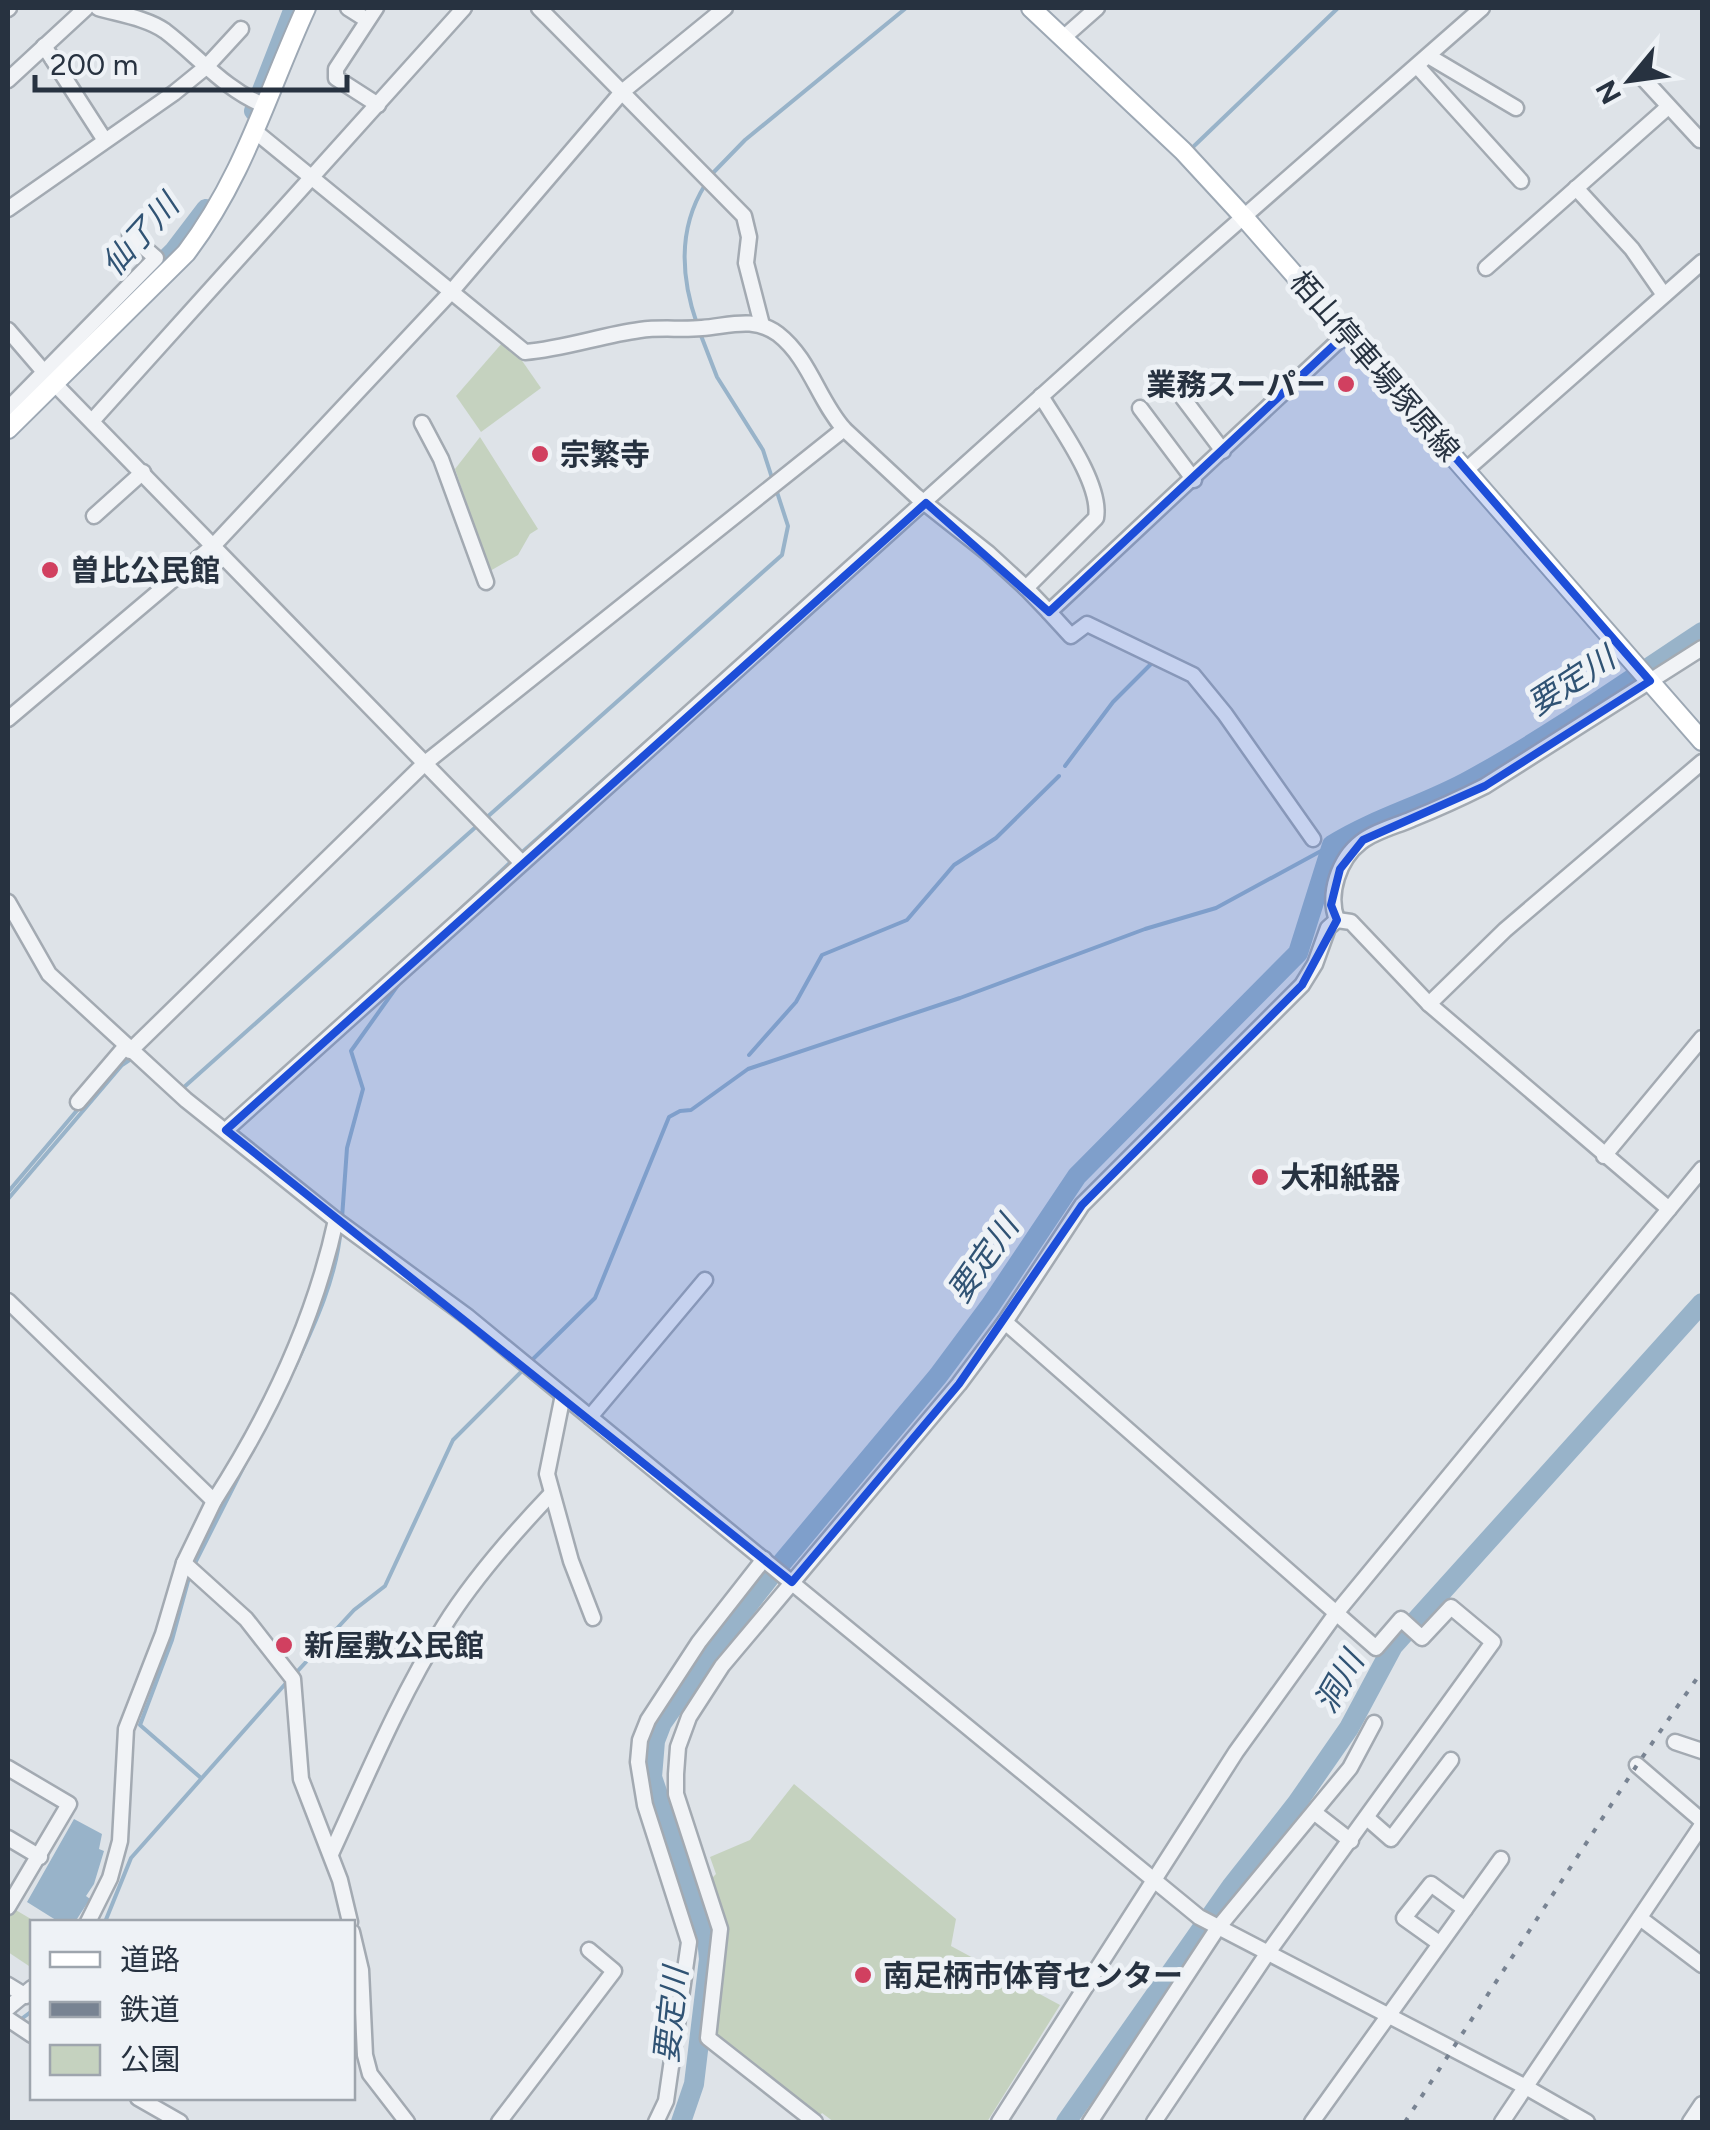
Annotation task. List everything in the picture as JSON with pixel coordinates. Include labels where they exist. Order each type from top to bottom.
[{"type":"main road","points":[[8,429],[50,378],[162,263],[204,228],[238,172],[256,132],[260,104],[306,8]]},
{"type":"main road","name":"栢山停車場塚原線","points":[[1031,8],[1183,151],[1243,216],[1702,741]]},
{"type":"street","points":[[8,80],[86,8]]},
{"type":"street","points":[[98,8],[161,28],[206,67],[260,104]]},
{"type":"street","points":[[348,8],[372,14],[336,69],[336,78],[378,106]]},
{"type":"street","points":[[93,420],[313,176],[364,129],[378,106],[464,8]]},
{"type":"street","points":[[539,8],[744,216],[749,237],[746,263],[762,326]]},
{"type":"street","points":[[8,720],[214,546],[451,292],[622,92],[726,8]]},
{"type":"street","points":[[1063,38],[1097,8]]},
{"type":"street","points":[[226,1130],[408,967],[518,858],[605,789],[922,501],[1482,8]]},
{"type":"street","points":[[8,209],[206,67],[241,29]]},
{"type":"street","points":[[44,46],[104,139]]},
{"type":"street","points":[[1430,56],[1516,108]]},
{"type":"street","points":[[1418,67],[1520,181]]},
{"type":"street","points":[[1641,76],[1700,140]]},
{"type":"street","points":[[1486,268],[1668,107]]},
{"type":"street","points":[[256,132],[525,352],[643,330],[750,323],[762,326],[792,347],[844,429],[1026,588],[1071,636],[1087,624],[1193,675],[1313,838]]},
{"type":"street","points":[[1576,188],[1632,250],[1664,295]]},
{"type":"street","points":[[130,236],[162,263]]},
{"type":"street","points":[[1466,470],[1702,262]]},
{"type":"street","points":[[8,330],[50,378],[518,858]]},
{"type":"street","points":[[1050,612],[1347,333]]},
{"type":"street","points":[[8,357],[22,345]]},
{"type":"street","points":[[8,409],[50,378]]},
{"type":"street","points":[[1026,588],[1096,518],[1098,506],[1079,459],[1041,396]]},
{"type":"street","points":[[1183,398],[1223,451]]},
{"type":"street","points":[[1140,408],[1194,480]]},
{"type":"street","points":[[422,423],[441,459],[486,582]]},
{"type":"street","points":[[78,1102],[424,764],[844,429]]},
{"type":"street","points":[[94,516],[143,472]]},
{"type":"street","points":[[1337,920],[1331,905],[1340,870],[1349,853],[1364,840],[1484,786],[1702,648]]},
{"type":"street","points":[[1429,1004],[1505,930],[1702,762]]},
{"type":"street","points":[[8,902],[49,974],[132,1053],[340,1222],[527,1365],[1199,1917],[1587,2122]]},
{"type":"street","points":[[1337,920],[1350,922],[1429,1004],[1669,1209]]},
{"type":"street","points":[[815,2122],[708,2038],[720,1929],[676,1794],[678,1747],[689,1716],[789,1579],[959,1384],[1082,1205],[1302,986],[1328,928],[1337,920]]},
{"type":"street","points":[[1604,1156],[1702,1038]]},
{"type":"street","points":[[999,2122],[1236,1752],[1337,1612],[1702,1169]]},
{"type":"street","points":[[89,1920],[110,1878],[120,1841],[126,1728],[163,1634],[184,1563],[308,1321],[340,1222]]},
{"type":"street","points":[[590,1417],[705,1280]]},
{"type":"street","points":[[8,1301],[214,1502]]},
{"type":"street","points":[[1005,1322],[1376,1648],[1401,1619],[1422,1638],[1451,1607],[1493,1642],[1267,1954],[1154,2122]]},
{"type":"street","points":[[563,1395],[546,1474],[571,1561],[594,1618]]},
{"type":"street","points":[[331,1854],[368,1772],[444,1626],[500,1548],[551,1494]]},
{"type":"street","points":[[656,2122],[666,2101],[689,1942],[645,1805],[638,1762],[640,1740],[648,1720],[699,1642],[766,1560]]},
{"type":"street","points":[[184,1563],[246,1619],[289,1672],[301,1778],[331,1854],[349,1920]]},
{"type":"street","points":[[1090,2122],[1216,1928],[1350,1768],[1374,1723]]},
{"type":"street","points":[[1675,1742],[1702,1751]]},
{"type":"street","points":[[1366,1818],[1392,1840],[1450,1760]]},
{"type":"street","points":[[1502,2122],[1702,1824],[1637,1765]]},
{"type":"street","points":[[8,1768],[70,1804],[8,1907]]},
{"type":"street","points":[[1316,1812],[1350,1841]]},
{"type":"street","points":[[8,1838],[40,1857]]},
{"type":"street","points":[[1312,2122],[1501,1859]]},
{"type":"street","points":[[1439,1943],[1404,1918],[1431,1884],[1465,1909]]},
{"type":"street","points":[[1640,1918],[1702,1965]]},
{"type":"street","points":[[355,1943],[362,1970],[365,2055],[370,2074],[407,2122]]},
{"type":"street","points":[[498,2122],[614,1971],[589,1950]]},
{"type":"street","points":[[8,1984],[29,1992],[11,2019]]},
{"type":"street","points":[[142,2100],[180,2122]]},
{"type":"street","points":[[1690,2122],[1702,2104]]},
{"type":"highlighted area","points":[[1347,333],[1650,681],[1485,786],[1363,840],[1340,869],[1331,905],[1337,920],[1302,985],[1082,1205],[959,1384],[792,1582],[226,1130],[926,503],[1049,612]]},
{"type":"green space","points":[[503,342],[516,352],[541,388],[481,432],[456,396]]},
{"type":"green space","points":[[480,437],[538,529],[530,534],[518,555],[490,571],[455,469]]},
{"type":"green space","name":"南足柄市体育センター","points":[[794,1784],[956,1919],[951,1946],[1060,2005],[987,2122],[834,2122],[822,2113],[818,2118],[712,2032],[725,1934],[721,1908],[710,1880],[716,1874],[710,1857],[750,1840]]},
{"type":"green space","points":[[14,1909],[33,1920],[30,1967],[8,1952],[8,1920]]},
{"type":"water","points":[[74,1819],[102,1834],[99,1849],[104,1851],[86,1896],[90,1899],[76,1920],[56,1920],[27,1902]]},
{"type":"waterway","points":[[29,51],[76,8]]},
{"type":"waterway","name":"仙了川","points":[[254,111],[294,8]]},
{"type":"waterway","points":[[710,176],[745,140],[906,8]]},
{"type":"waterway","points":[[1193,147],[1338,8]]},
{"type":"waterway","points":[[697,324],[688,289],[685,253],[690,218],[705,185]]},
{"type":"waterway","name":"仙了川","points":[[73,352],[174,251],[206,209]]},
{"type":"waterway","points":[[922,494],[1127,310]]},
{"type":"waterway","points":[[700,333],[717,377],[763,450],[773,481]]},
{"type":"waterway","points":[[485,819],[782,555],[788,526],[776,489]]},
{"type":"waterway","name":"要定川","points":[[681,2122],[694,2084],[709,1959],[707,1938],[652,1777],[655,1741],[662,1723],[769,1578],[938,1376],[1077,1176],[1298,953],[1332,845],[1500,763],[1702,632]]},
{"type":"waterway","points":[[1065,766],[1113,702],[1155,660]]},
{"type":"waterway","points":[[520,854],[663,727]]},
{"type":"waterway","points":[[749,1055],[796,1002],[822,955],[907,920],[954,865],[996,838],[1059,776]]},
{"type":"waterway","points":[[183,1088],[478,825]]},
{"type":"waterway","points":[[531,1361],[595,1298],[669,1117],[691,1110],[748,1069],[960,998],[1145,929],[1216,908],[1332,845]]},
{"type":"waterway","points":[[447,922],[513,860]]},
{"type":"waterway","points":[[342,1218],[347,1148],[363,1089],[351,1051],[403,978]]},
{"type":"waterway","points":[[8,1199],[122,1065],[134,1057]]},
{"type":"waterway","points":[[8,1192],[79,1108]]},
{"type":"waterway","points":[[294,1369],[330,1282],[341,1227]]},
{"type":"waterway","name":"洞川","points":[[1066,2122],[1231,1887],[1349,1728],[1393,1646],[1702,1303]]},
{"type":"waterway","points":[[294,1675],[354,1610],[385,1586],[453,1440],[525,1368]]},
{"type":"waterway","points":[[194,1565],[246,1462]]},
{"type":"waterway","points":[[190,1574],[172,1640],[140,1725],[201,1778]]},
{"type":"waterway","points":[[106,1920],[131,1858],[287,1682]]},
{"type":"waterway","points":[[20,2020],[30,2012]]},
{"type":"railway","points":[[1405,2122],[1702,1671]]},
{"type":"place","name":"業務スーパー","points":[[1346,384]]},
{"type":"place","name":"宗繁寺","points":[[540,454]]},
{"type":"place","name":"曽比公民館","points":[[50,570]]},
{"type":"place","name":"大和紙器","points":[[1260,1177]]},
{"type":"place","name":"新屋敷公民館","points":[[284,1645]]},
{"type":"place","name":"南足柄市体育センター","points":[[863,1975]]}]
